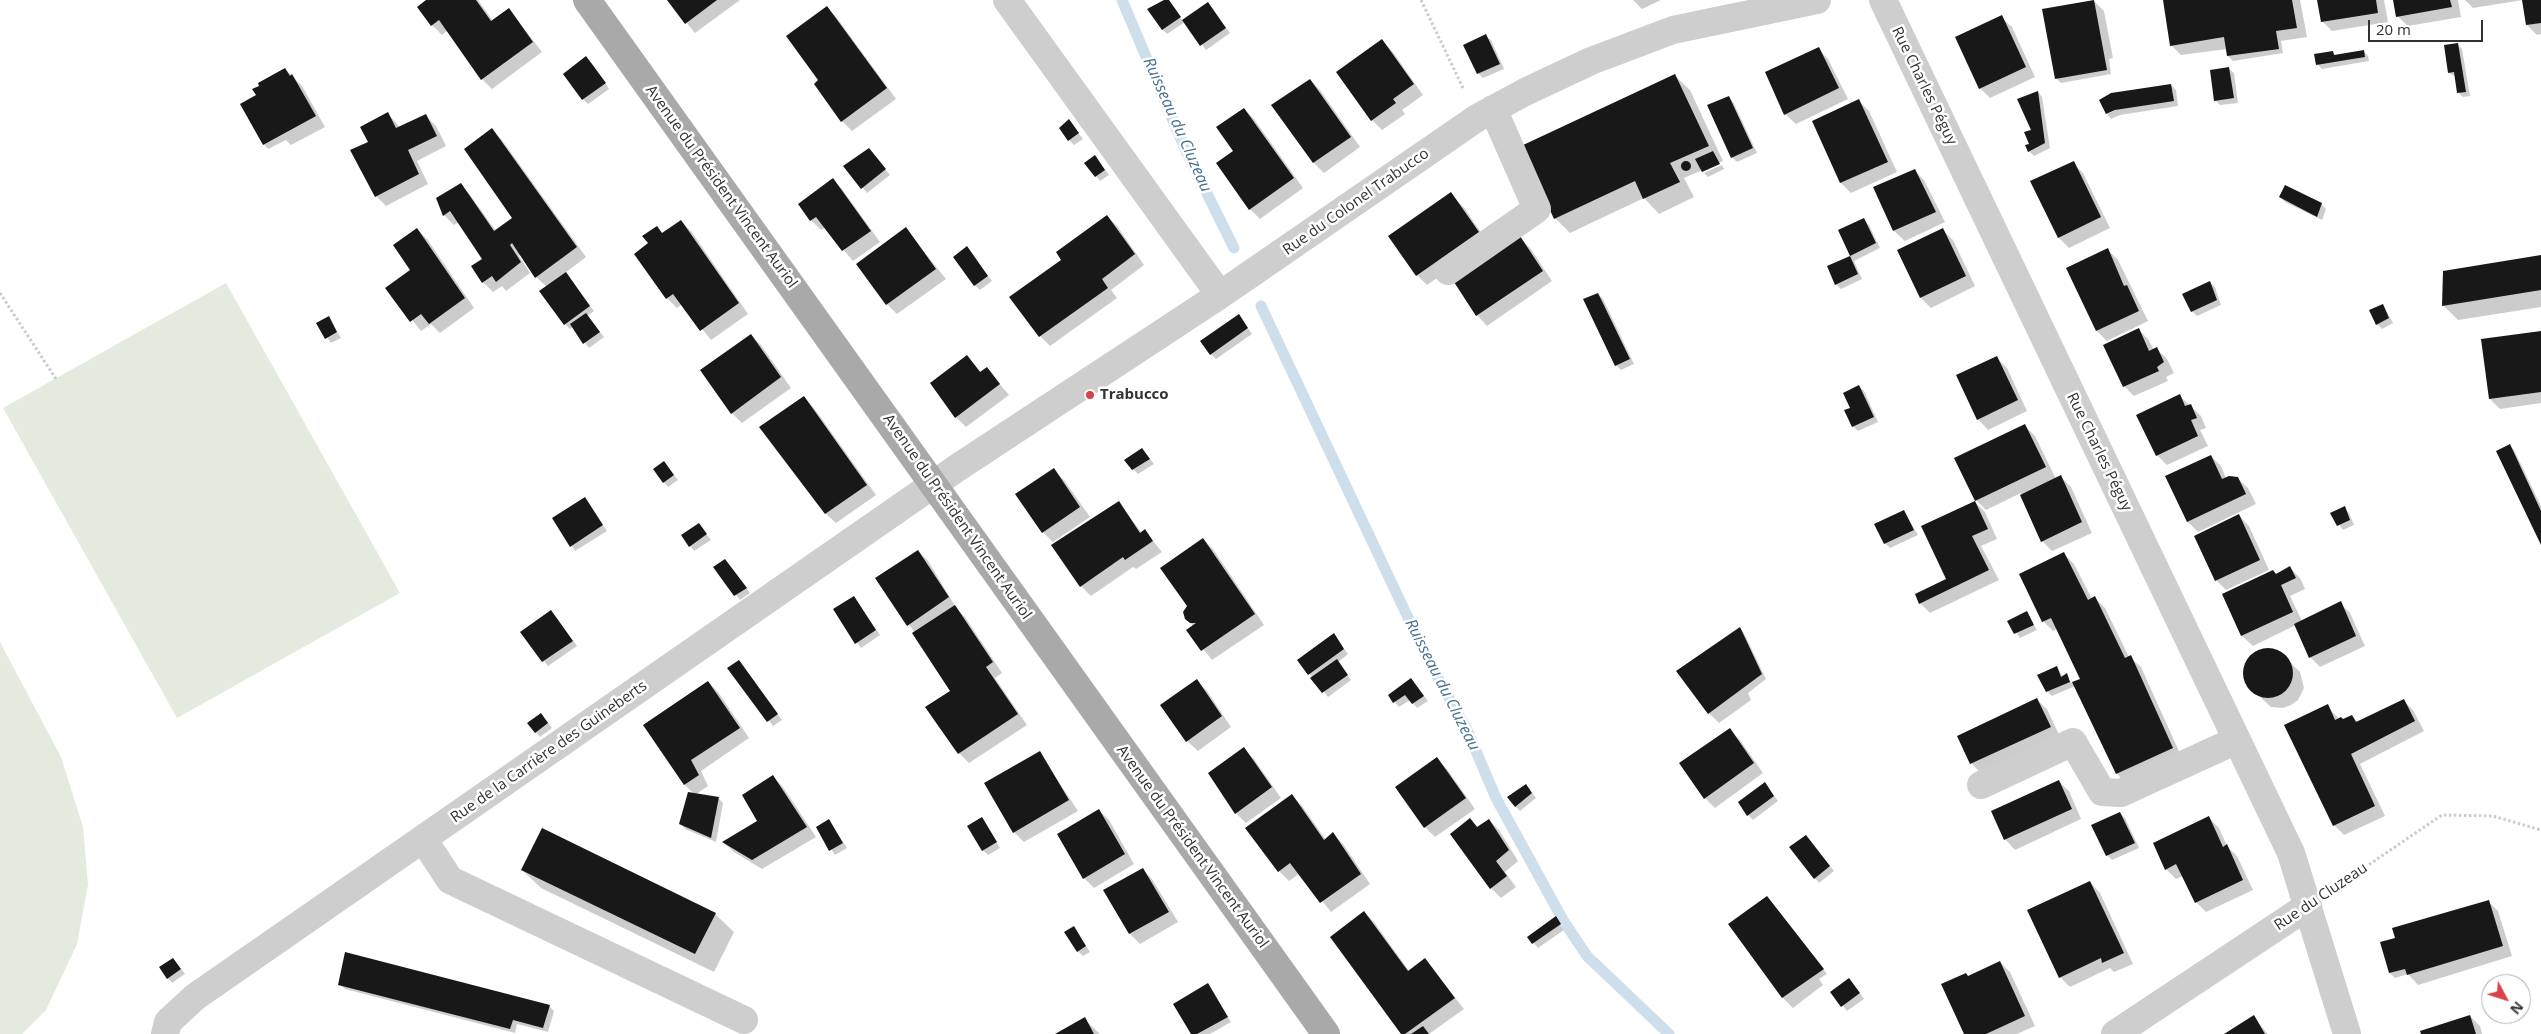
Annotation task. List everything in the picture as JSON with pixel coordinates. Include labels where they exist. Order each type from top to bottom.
[{"type":"main road","name":"Avenue du Président Vincent Auriol","points":[[587,0],[1326,1034]]},
{"type":"street","points":[[1007,0],[1220,295]]},
{"type":"street","name":"Rue du Colonel Trabucco","points":[[933,486],[1220,295],[1485,114],[1591,61],[1673,30],[1817,0]]},
{"type":"street","name":"Rue Charles Péguy","points":[[1883,0],[2291,853],[2347,1034]]},
{"type":"street","points":[[1448,271],[1537,209],[1485,114]]},
{"type":"street","name":"Rue de la Carrière des Guineberts","points":[[166,1028],[195,996],[933,486]]},
{"type":"street","points":[[1981,785],[2073,742],[2102,792],[2121,793],[2237,740]]},
{"type":"street","points":[[423,839],[450,880],[744,1020]]},
{"type":"street","name":"Rue du Cluzeau","points":[[2115,1034],[2308,906]]},
{"type":"path","points":[[1421,0],[1485,114]]},
{"type":"path","points":[[0,293],[56,379]]},
{"type":"path","name":"Rue du Cluzeau","points":[[2308,906],[2442,815],[2493,816],[2541,830]]},
{"type":"shaded area","points":[[226,283],[400,593],[177,718],[3,408]]},
{"type":"shaded area","points":[[0,642],[61,757],[83,827],[88,885],[77,944],[46,1010],[22,1034],[0,1034]]},
{"type":"building","points":[[426,0],[476,0],[491,21],[509,8],[533,42],[481,80],[439,20],[431,26],[417,7]]},
{"type":"building","points":[[667,0],[717,0],[685,24]]},
{"type":"building","points":[[1164,0],[1169,0],[1181,17],[1162,30],[1147,9]]},
{"type":"building","points":[[2094,0],[2107,70],[2055,79],[2042,9]]},
{"type":"building","points":[[2163,0],[2292,0],[2297,28],[2276,31],[2279,49],[2227,56],[2224,37],[2170,46]]},
{"type":"building","points":[[2317,0],[2376,0],[2378,13],[2321,22]]},
{"type":"building","points":[[2393,0],[2450,0],[2452,7],[2396,17]]},
{"type":"building","points":[[2522,0],[2541,0],[2541,23],[2526,25]]},
{"type":"building","points":[[1208,2],[1226,28],[1200,46],[1182,20]]},
{"type":"building","points":[[827,6],[887,88],[841,122],[814,84],[818,80],[786,36]]},
{"type":"building","points":[[2002,15],[2026,67],[1979,89],[1955,37]]},
{"type":"building","points":[[1486,34],[1500,64],[1477,74],[1463,45]]},
{"type":"building","points":[[1382,39],[1414,84],[1393,99],[1396,103],[1371,121],[1336,72]]},
{"type":"building","points":[[2458,43],[2466,92],[2457,93],[2454,72],[2448,73],[2444,45]]},
{"type":"building","points":[[1819,47],[1839,88],[1784,115],[1765,72]]},
{"type":"building","points":[[2364,50],[2365,57],[2316,65],[2314,54],[2333,51],[2334,55]]},
{"type":"building","points":[[586,56],[606,83],[582,100],[563,74]]},
{"type":"building","points":[[2229,67],[2234,98],[2214,101],[2210,70]]},
{"type":"building","points":[[285,68],[290,76],[292,74],[316,116],[263,145],[240,104],[256,95],[252,89],[259,86],[258,83]]},
{"type":"building","points":[[1675,74],[1709,146],[1670,163],[1680,182],[1643,199],[1635,181],[1554,219],[1521,146]]},
{"type":"building","points":[[1310,79],[1351,137],[1313,163],[1271,105]]},
{"type":"building","points":[[2171,84],[2174,101],[2115,110],[2106,114],[2099,100],[2111,93]]},
{"type":"building","points":[[2038,91],[2045,143],[2028,152],[2025,145],[2029,144],[2024,132],[2031,130],[2017,99]]},
{"type":"building","points":[[1729,96],[1753,148],[1731,158],[1707,105]]},
{"type":"building","points":[[1859,99],[1888,162],[1840,183],[1812,121]]},
{"type":"building","points":[[1244,108],[1294,178],[1249,210],[1216,163],[1233,151],[1216,127]]},
{"type":"building","points":[[388,112],[396,128],[426,114],[437,136],[408,150],[419,174],[375,197],[350,150],[368,142],[360,127]]},
{"type":"building","points":[[1069,119],[1079,133],[1068,141],[1059,128]]},
{"type":"building","points":[[492,128],[577,247],[535,278],[512,243],[510,245],[521,262],[496,282],[492,276],[482,283],[471,266],[482,259],[450,211],[443,216],[436,198],[461,183],[494,231],[512,218],[464,149]]},
{"type":"building","points":[[869,148],[886,169],[861,189],[843,166]]},
{"type":"building","points":[[1713,151],[1720,164],[1702,172],[1695,159]]},
{"type":"building","points":[[1095,155],[1105,170],[1095,177],[1084,163]]},
{"type":"building","points":[[1684,161],[1688,161],[1691,166],[1690,170],[1684,171],[1681,168],[1681,164]]},
{"type":"building","points":[[2074,161],[2101,217],[2058,238],[2030,181]]},
{"type":"building","points":[[1915,169],[1936,212],[1893,231],[1873,187]]},
{"type":"building","points":[[833,178],[871,231],[842,251],[816,217],[810,221],[798,204]]},
{"type":"building","points":[[2285,185],[2322,203],[2317,217],[2279,197]]},
{"type":"building","points":[[1451,192],[1479,232],[1416,276],[1388,236]]},
{"type":"building","points":[[1107,215],[1135,254],[1102,279],[1108,288],[1039,337],[1009,297],[1061,260],[1056,252]]},
{"type":"building","points":[[1864,218],[1876,243],[1850,256],[1838,230]]},
{"type":"building","points":[[681,220],[739,303],[700,331],[673,294],[666,299],[634,254],[648,243],[642,236],[657,226],[662,233]]},
{"type":"building","points":[[906,227],[936,269],[886,305],[856,264]]},
{"type":"building","points":[[417,228],[465,298],[429,324],[421,314],[410,322],[385,288],[410,270],[393,245]]},
{"type":"building","points":[[1943,228],[1966,276],[1920,298],[1897,250]]},
{"type":"building","points":[[1520,236],[1543,271],[1476,316],[1454,282]]},
{"type":"building","points":[[967,246],[988,276],[974,286],[953,257]]},
{"type":"building","points":[[2108,248],[2124,286],[2127,285],[2139,311],[2096,331],[2066,268]]},
{"type":"building","points":[[2541,255],[2541,290],[2442,306],[2443,271]]},
{"type":"building","points":[[1850,256],[1858,274],[1835,285],[1827,266]]},
{"type":"building","points":[[566,272],[590,306],[564,325],[539,291]]},
{"type":"building","points":[[2210,281],[2217,300],[2191,312],[2182,294]]},
{"type":"building","points":[[1598,293],[1630,359],[1615,366],[1583,299]]},
{"type":"building","points":[[2383,304],[2389,318],[2376,325],[2369,310]]},
{"type":"building","points":[[586,313],[600,332],[583,344],[570,324]]},
{"type":"building","points":[[1239,314],[1248,328],[1210,355],[1200,341]]},
{"type":"building","points":[[329,316],[337,332],[325,339],[316,323]]},
{"type":"building","points":[[2139,328],[2149,351],[2157,347],[2164,362],[2157,367],[2159,371],[2123,387],[2103,345]]},
{"type":"building","points":[[2541,331],[2541,392],[2489,399],[2481,339]]},
{"type":"building","points":[[751,334],[781,377],[731,414],[700,370]]},
{"type":"building","points":[[967,355],[980,372],[987,367],[1000,384],[955,418],[930,383]]},
{"type":"building","points":[[1997,356],[2018,400],[1977,420],[1956,375]]},
{"type":"building","points":[[1859,385],[1874,417],[1852,427],[1844,410],[1850,408],[1843,393]]},
{"type":"building","points":[[2180,394],[2185,406],[2191,404],[2197,418],[2191,420],[2198,436],[2156,456],[2136,415]]},
{"type":"building","points":[[804,396],[867,485],[825,514],[759,427]]},
{"type":"building","points":[[2025,424],[2046,467],[1975,501],[1954,458]]},
{"type":"building","points":[[2510,444],[2541,511],[2541,545],[2496,451]]},
{"type":"building","points":[[1142,448],[1150,459],[1132,470],[1124,460]]},
{"type":"building","points":[[2211,455],[2222,479],[2229,476],[2238,477],[2246,494],[2187,522],[2165,476]]},
{"type":"building","points":[[664,461],[674,475],[663,483],[653,469]]},
{"type":"building","points":[[1054,468],[1080,507],[1042,533],[1015,494]]},
{"type":"building","points":[[2061,475],[2082,522],[2041,542],[2020,495]]},
{"type":"building","points":[[585,497],[603,525],[570,547],[552,518]]},
{"type":"building","points":[[1119,501],[1140,533],[1145,529],[1153,541],[1125,560],[1123,557],[1080,587],[1051,545]]},
{"type":"building","points":[[1975,501],[1988,529],[1972,536],[1989,570],[1919,604],[1915,594],[1946,579],[1921,526]]},
{"type":"building","points":[[2345,506],[2350,520],[2337,526],[2330,513]]},
{"type":"building","points":[[1904,510],[1914,530],[1884,544],[1874,524]]},
{"type":"building","points":[[2239,514],[2260,560],[2215,581],[2194,536]]},
{"type":"building","points":[[699,523],[707,534],[689,547],[681,535]]},
{"type":"building","points":[[1203,538],[1255,614],[1201,651],[1186,630],[1196,623],[1190,623],[1185,619],[1183,612],[1187,606],[1160,568]]},
{"type":"building","points":[[918,550],[949,597],[907,626],[875,578]]},
{"type":"building","points":[[2064,552],[2088,600],[2095,596],[2125,658],[2131,655],[2173,748],[2116,774],[2072,682],[2080,679],[2051,618],[2042,622],[2019,574]]},
{"type":"building","points":[[725,559],[747,588],[734,596],[713,567]]},
{"type":"building","points":[[2290,566],[2296,578],[2281,585],[2293,612],[2241,636],[2222,594],[2273,570],[2276,574]]},
{"type":"building","points":[[854,596],[876,630],[855,644],[833,609]]},
{"type":"building","points":[[2341,601],[2356,636],[2309,658],[2294,624]]},
{"type":"building","points":[[955,605],[993,662],[986,667],[1018,714],[958,754],[925,707],[950,691],[912,633]]},
{"type":"building","points":[[551,610],[573,641],[542,662],[520,632]]},
{"type":"building","points":[[2027,611],[2034,625],[2014,634],[2007,621]]},
{"type":"building","points":[[1740,627],[1762,674],[1708,714],[1676,671]]},
{"type":"building","points":[[1334,633],[1344,649],[1308,675],[1297,660]]},
{"type":"building","points":[[2263,648],[2273,648],[2286,655],[2293,668],[2293,678],[2286,691],[2273,698],[2263,698],[2254,694],[2247,687],[2243,678],[2243,668],[2247,659],[2254,652]]},
{"type":"building","points":[[1337,659],[1348,675],[1322,693],[1310,678]]},
{"type":"building","points":[[739,660],[778,714],[767,722],[727,668]]},
{"type":"building","points":[[2057,666],[2061,677],[2067,673],[2070,682],[2046,692],[2037,675]]},
{"type":"building","points":[[1411,678],[1424,696],[1412,704],[1405,695],[1393,703],[1388,695]]},
{"type":"building","points":[[1197,679],[1222,716],[1186,742],[1160,705]]},
{"type":"building","points":[[708,681],[740,728],[691,760],[699,775],[684,785],[643,725]]},
{"type":"building","points":[[2037,698],[2051,727],[1970,764],[1957,736]]},
{"type":"building","points":[[2404,699],[2415,721],[2351,754],[2375,806],[2333,826],[2284,725],[2328,704],[2335,720],[2352,715],[2356,722]]},
{"type":"building","points":[[541,713],[548,723],[535,733],[527,723]]},
{"type":"building","points":[[1730,728],[1754,763],[1704,799],[1679,763]]},
{"type":"building","points":[[1244,747],[1272,787],[1235,814],[1208,773]]},
{"type":"building","points":[[1040,751],[1069,800],[1013,833],[984,783]]},
{"type":"building","points":[[1437,757],[1466,798],[1424,828],[1395,787]]},
{"type":"building","points":[[773,775],[807,827],[752,860],[722,842],[757,821],[742,795]]},
{"type":"building","points":[[2059,780],[2072,809],[2004,840],[1991,811]]},
{"type":"building","points":[[1765,782],[1774,796],[1747,816],[1738,802]]},
{"type":"building","points":[[1526,784],[1532,793],[1515,807],[1507,797]]},
{"type":"building","points":[[688,792],[719,797],[711,838],[679,824]]},
{"type":"building","points":[[1292,794],[1324,840],[1333,832],[1361,874],[1320,903],[1290,863],[1278,872],[1245,828]]},
{"type":"building","points":[[1099,809],[1125,854],[1083,879],[1057,834]]},
{"type":"building","points":[[2120,812],[2135,843],[2106,856],[2091,825]]},
{"type":"building","points":[[2209,816],[2223,847],[2227,844],[2243,880],[2195,903],[2176,864],[2165,870],[2153,843]]},
{"type":"building","points":[[982,817],[997,842],[982,851],[967,826]]},
{"type":"building","points":[[1470,818],[1477,827],[1489,819],[1509,850],[1496,861],[1507,876],[1490,889],[1450,834]]},
{"type":"building","points":[[829,819],[843,843],[829,851],[816,827]]},
{"type":"building","points":[[542,828],[716,913],[695,954],[521,870]]},
{"type":"building","points":[[1806,835],[1830,866],[1814,879],[1789,847]]},
{"type":"building","points":[[1143,868],[1169,912],[1129,934],[1103,890]]},
{"type":"building","points":[[2090,881],[2124,953],[2102,963],[2101,958],[2059,978],[2027,910]]},
{"type":"building","points":[[1767,896],[1824,969],[1782,998],[1728,924]]},
{"type":"building","points":[[2489,900],[2503,946],[2407,975],[2405,969],[2389,973],[2380,942],[2395,938],[2392,928]]},
{"type":"building","points":[[1364,911],[1408,971],[1425,958],[1455,998],[1405,1034],[1401,1034],[1330,937]]},
{"type":"building","points":[[1556,916],[1561,924],[1532,944],[1527,937]]},
{"type":"building","points":[[1074,926],[1086,946],[1077,952],[1064,932]]},
{"type":"building","points":[[345,952],[550,1005],[543,1028],[513,1020],[510,1029],[338,985]]},
{"type":"building","points":[[173,958],[181,969],[167,979],[159,967]]},
{"type":"building","points":[[2000,961],[2025,1016],[1986,1034],[1964,1034],[1941,984],[1966,973],[1968,976]]},
{"type":"building","points":[[1849,978],[1860,993],[1841,1007],[1830,992]]},
{"type":"building","points":[[1208,983],[1228,1017],[1197,1034],[1191,1034],[1173,1004]]},
{"type":"building","points":[[2254,1015],[2265,1034],[2224,1034]]},
{"type":"building","points":[[2470,1015],[2476,1034],[2421,1034],[2420,1031]]},
{"type":"building","points":[[1085,1017],[1094,1034],[1055,1034]]},
{"type":"building","points":[[1423,1026],[1429,1034],[1411,1034]]},
{"type":"waterway","name":"Ruisseau du Cluzeau","points":[[1122,0],[1186,151],[1234,248]]},
{"type":"waterway","name":"Ruisseau du Cluzeau","points":[[1261,306],[1428,660],[1467,730],[1496,798],[1563,920],[1587,956],[1669,1034]]},
{"type":"place","name":"Trabucco","points":[[1090,395]]}]
